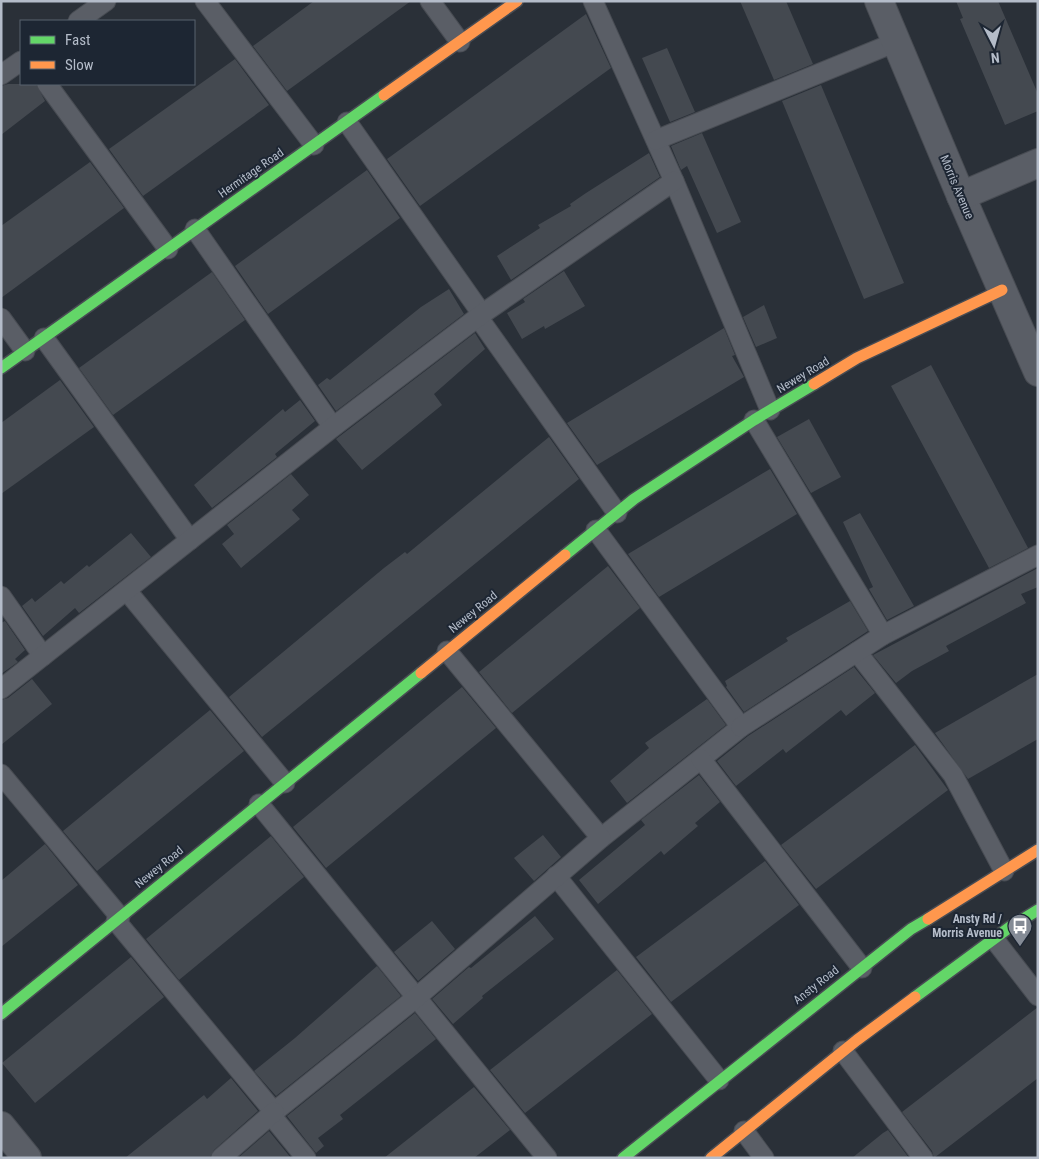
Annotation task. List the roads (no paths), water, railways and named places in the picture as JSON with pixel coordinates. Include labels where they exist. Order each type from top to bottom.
[{"type":"main road","name":"Hermitage Road","points":[[1,368],[517,1]]},
{"type":"main road","name":"Newey Road","points":[[1,1014],[634,499],[762,415],[857,358],[1002,290]]},
{"type":"main road","name":"Ansty Road","points":[[622,1158],[911,929],[1038,850]]},
{"type":"main road","points":[[711,1158],[843,1051],[994,939],[1038,910]]},
{"type":"street","name":"Morris Avenue","points":[[879,1],[1038,372]]},
{"type":"street","points":[[961,196],[1038,163]]},
{"type":"street","points":[[1,1126],[27,1158]]},
{"type":"lane","points":[[79,20],[106,1]]},
{"type":"lane","points":[[205,1],[314,146]]},
{"type":"lane","points":[[430,1],[460,42]]},
{"type":"lane","points":[[593,1],[674,181],[762,415],[883,636]]},
{"type":"lane","points":[[656,140],[896,42]]},
{"type":"lane","points":[[1,75],[20,62]]},
{"type":"lane","points":[[48,85],[168,249]]},
{"type":"lane","points":[[347,122],[617,513]]},
{"type":"lane","points":[[1,689],[333,427],[480,316],[674,181]]},
{"type":"lane","points":[[195,229],[333,427]]},
{"type":"lane","points":[[1,318],[25,351]]},
{"type":"lane","points":[[44,338],[190,540]]},
{"type":"lane","points":[[596,530],[741,728]]},
{"type":"lane","points":[[221,1158],[273,1113],[417,997],[601,838],[741,728],[883,636],[1038,555]]},
{"type":"lane","points":[[127,591],[285,783]]},
{"type":"lane","points":[[1,596],[43,656]]},
{"type":"lane","points":[[447,651],[601,838]]},
{"type":"lane","points":[[857,652],[952,776],[1004,871]]},
{"type":"lane","points":[[701,759],[862,968]]},
{"type":"lane","points":[[1,774],[273,1113],[306,1158]]},
{"type":"lane","points":[[259,804],[547,1158]]},
{"type":"lane","points":[[556,876],[719,1080]]},
{"type":"lane","points":[[994,939],[1038,996]]},
{"type":"lane","points":[[843,1051],[923,1158]]},
{"type":"lane","points":[[744,1131],[764,1158]]},
{"type":"place","name":"Ansty Rd / Morris Avenue","points":[[1020,947]]}]
